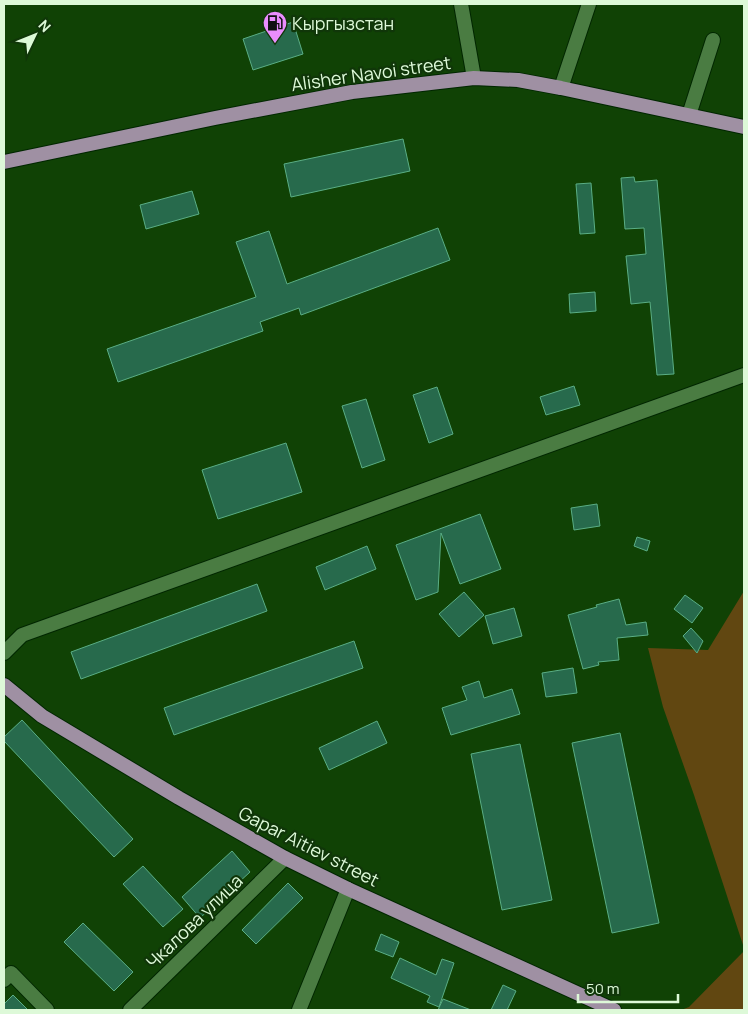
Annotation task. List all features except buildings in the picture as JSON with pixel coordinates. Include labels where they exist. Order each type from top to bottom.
[{"type":"main road","name":"Alisher Navoi street","points":[[4,162],[215,118],[352,92],[474,78],[518,80],[744,127]]},
{"type":"main road","name":"Gapar Aitiev street","points":[[4,685],[42,716],[179,798],[285,858],[348,889],[614,1010]]},
{"type":"street","points":[[461,4],[474,78]]},
{"type":"street","points":[[561,88],[589,4]]},
{"type":"street","points":[[689,115],[713,40]]},
{"type":"street","points":[[4,653],[22,635],[744,375]]},
{"type":"street","name":"Чкалова улица","points":[[130,1010],[285,858]]},
{"type":"street","points":[[299,1010],[348,889]]},
{"type":"street","points":[[4,980],[11,973],[47,1010]]},
{"type":"shaded area","points":[[744,591],[744,948],[663,707],[648,648],[708,650]]},
{"type":"shaded area","points":[[744,951],[744,1010],[681,1010],[689,1007]]},
{"type":"place","name":"Кыргызстан","points":[[275,44]]}]
